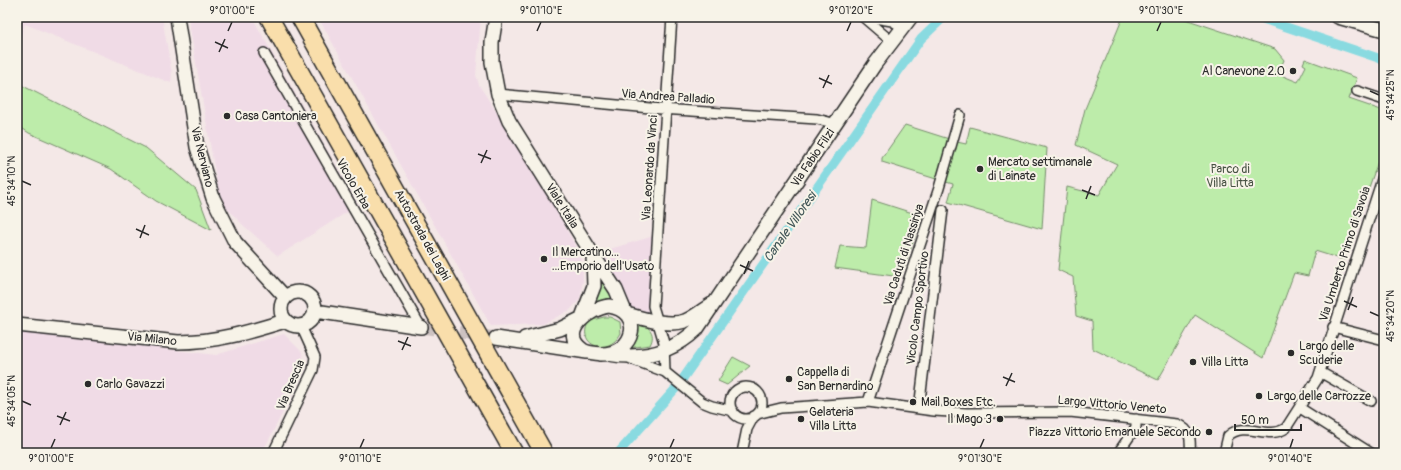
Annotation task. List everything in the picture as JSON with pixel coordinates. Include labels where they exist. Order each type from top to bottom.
[{"type":"highway","points":[[269,17],[514,453]]},
{"type":"highway","name":"Autostrada dei Laghi","points":[[300,17],[544,453]]},
{"type":"street","name":"Via Nerviano","points":[[178,17],[197,147],[213,198],[235,242],[284,297]]},
{"type":"street","name":"Via Leonardo da Vinci","points":[[665,372],[662,337],[653,306],[672,17]]},
{"type":"street","points":[[863,17],[892,41]]},
{"type":"street","points":[[868,17],[892,22],[902,27]]},
{"type":"street","name":"Via Fabio Filzi","points":[[608,354],[626,357],[646,355],[664,350],[674,346],[692,334],[706,319],[834,126],[892,41],[911,17]]},
{"type":"street","points":[[1338,17],[1384,30]]},
{"type":"street","name":"Viale Italia","points":[[496,19],[495,73],[498,94],[506,112],[519,132],[532,158],[620,297],[626,314]]},
{"type":"street","name":"Vicolo Erba","points":[[264,52],[421,327]]},
{"type":"street","points":[[1357,91],[1384,100]]},
{"type":"street","name":"Via Andrea Palladio","points":[[498,94],[666,109],[817,119],[829,122],[834,126]]},
{"type":"street","name":"Via Caduti di Nassiriya","points":[[868,402],[939,188],[960,115]]},
{"type":"street","name":"Via Umberto Primo di Savoia","points":[[1224,453],[1225,442],[1230,434],[1242,429],[1280,432],[1286,428],[1300,408],[1320,372],[1333,327],[1384,175]]},
{"type":"street","name":"Vicolo Campo Sportivo","points":[[919,409],[940,222],[943,210]]},
{"type":"street","name":"Viale Italia","points":[[581,318],[594,286],[593,256]]},
{"type":"street","points":[[293,292],[303,292],[311,298],[315,311],[309,322],[301,326],[295,326],[285,321],[280,312],[284,297],[293,292]]},
{"type":"street","name":"Via Fabio Filzi","points":[[626,314],[675,322],[686,320],[718,300]]},
{"type":"street","points":[[496,338],[608,354],[624,347],[630,337],[631,326],[626,314],[619,309],[609,306],[603,307],[549,333],[515,340]]},
{"type":"street","points":[[315,311],[421,327]]},
{"type":"street","points":[[581,318],[574,330],[575,340],[580,347],[588,352]]},
{"type":"street","name":"Via Milano","points":[[17,325],[178,342],[200,342],[230,337],[285,321]]},
{"type":"street","name":"Via Brescia","points":[[273,453],[312,370],[315,357],[301,326]]},
{"type":"street","points":[[1333,327],[1384,340]]},
{"type":"street","points":[[626,357],[665,372],[699,399],[708,404],[733,411]]},
{"type":"street","points":[[1320,372],[1371,401]]},
{"type":"street","points":[[756,415],[749,418],[741,418],[733,411],[730,406],[731,398],[736,390],[747,387],[755,390],[761,397],[781,408]]},
{"type":"street","points":[[742,453],[747,429],[761,406],[761,397]]},
{"type":"street","points":[[708,404],[726,401],[731,398]]},
{"type":"street","name":"Largo Vittorio Veneto","points":[[756,415],[781,408],[868,402],[919,409],[967,413],[1070,412],[1173,423],[1187,430],[1191,440],[1190,453]]},
{"type":"street","points":[[1300,408],[1371,453]]},
{"type":"street","points":[[1118,453],[1136,427],[1136,419]]},
{"type":"shaded area","points":[[17,17],[162,17],[172,74],[171,83],[25,24],[17,45]]},
{"type":"shaded area","points":[[188,17],[252,17],[358,205],[278,256],[242,224],[220,201]]},
{"type":"shaded area","points":[[318,17],[481,17],[476,75],[479,85],[529,163],[574,243],[582,261],[583,280],[580,299],[570,310],[543,324],[491,326]]},
{"type":"shaded area","points":[[654,236],[651,317],[629,313],[593,254]]},
{"type":"shaded area","points":[[17,331],[216,355],[284,334],[302,352],[305,369],[262,453],[17,453]]},
{"type":"green space","name":"Parco di Villa Litta","points":[[1123,17],[1179,17],[1275,49],[1284,60],[1278,74],[1298,82],[1306,66],[1303,64],[1305,59],[1357,78],[1349,99],[1384,111],[1384,144],[1344,260],[1315,251],[1308,276],[1294,273],[1263,358],[1195,315],[1158,380],[1093,349],[1092,321],[1076,316],[1073,277],[1058,270],[1067,187],[1099,195],[1117,164],[1076,145],[1085,109]]},
{"type":"green space","points":[[21,85],[146,148],[196,190],[211,230],[156,201],[111,169],[29,133],[17,125],[17,102]]},
{"type":"green space","points":[[905,125],[949,139],[936,179],[882,162],[882,158]]},
{"type":"green space","points":[[970,127],[1047,148],[1042,229],[948,202],[953,184],[946,182],[957,142],[966,144]]},
{"type":"green space","points":[[872,200],[922,216],[901,277],[835,268],[840,246],[866,248]]},
{"type":"green space","points":[[601,273],[620,304],[593,304],[600,284]]},
{"type":"green space","points":[[610,317],[620,322],[621,333],[615,341],[609,345],[601,347],[590,342],[586,337],[586,329],[589,321]]},
{"type":"green space","points":[[636,321],[650,330],[652,333],[652,340],[650,345],[628,348]]},
{"type":"green space","points":[[733,357],[750,366],[727,385],[718,381]]},
{"type":"waterway","name":"Canale Villoresi","points":[[618,453],[677,387],[921,39],[944,17]]},
{"type":"waterway","name":"Canale Villoresi","points":[[1257,17],[1384,60]]},
{"type":"tunnel","points":[[421,327],[496,338]]},
{"type":"place","name":"Al Canevone 2.0","points":[[1293,71]]},
{"type":"place","name":"Casa Cantoniera","points":[[227,116]]},
{"type":"place","name":"Mercato settimanale di Lainate","points":[[980,169]]},
{"type":"place","name":"Il Mercatino... ...Emporio dell'Usato","points":[[544,259]]},
{"type":"place","name":"Largo delle Scuderie","points":[[1291,353]]},
{"type":"place","name":"Villa Litta","points":[[1193,362]]},
{"type":"place","name":"Cappella di San Bernardino","points":[[789,379]]},
{"type":"place","name":"Carlo Gavazzi","points":[[88,384]]},
{"type":"place","name":"Largo delle Carrozze","points":[[1259,396]]},
{"type":"place","name":"Mail Boxes Etc.","points":[[913,402]]},
{"type":"place","name":"Gelateria Villa Litta","points":[[801,419]]},
{"type":"place","name":"Il Mago 3","points":[[1000,419]]},
{"type":"place","name":"Piazza Vittorio Emanuele Secondo","points":[[1209,432]]}]
